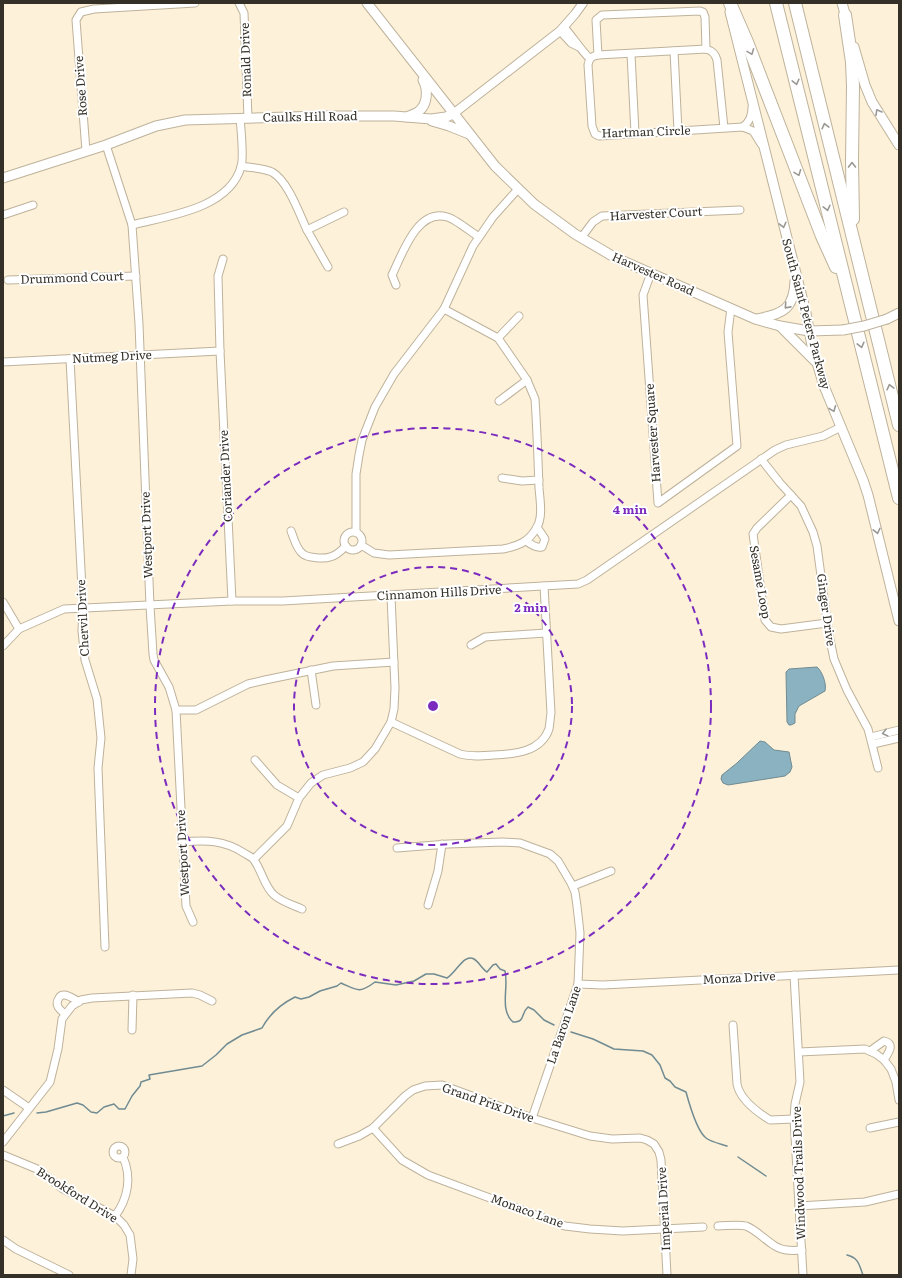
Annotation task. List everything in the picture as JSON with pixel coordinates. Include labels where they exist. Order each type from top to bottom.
[{"type":"highway","points":[[729,3],[750,48],[822,236],[848,294]]},
{"type":"highway","points":[[776,3],[899,498]]},
{"type":"highway","points":[[795,3],[899,425]]},
{"type":"highway","points":[[845,15],[852,62],[853,86],[852,169],[854,246]]},
{"type":"main road","points":[[367,3],[419,71],[425,83],[427,92],[425,103],[420,111],[407,117]]},
{"type":"main road","name":"South Saint Peters Parkway","points":[[729,3],[763,147],[806,313],[817,364],[824,386],[868,495],[899,621]]},
{"type":"main road","points":[[842,3],[860,69],[872,102],[899,145]]},
{"type":"main road","name":"Harvester Road","points":[[419,71],[495,166],[518,189],[534,204],[581,238],[614,257],[755,319],[780,326],[809,331],[843,330],[864,326],[887,319],[899,313]]},
{"type":"main road","name":"Caulks Hill Road","points":[[3,178],[106,145],[156,126],[185,120],[322,116],[438,119],[453,114]]},
{"type":"main road","points":[[423,118],[449,126],[470,135]]},
{"type":"main road","points":[[755,319],[772,316],[782,311],[788,305],[794,294],[796,273]]},
{"type":"main road","points":[[780,326],[817,364]]},
{"type":"street","name":"Rose Drive","points":[[86,151],[76,20],[81,12],[94,9],[195,3]]},
{"type":"street","name":"Ronald Drive","points":[[239,3],[244,13],[244,118],[241,166]]},
{"type":"street","name":"Caulks Hill Road","points":[[453,114],[562,29],[583,3]]},
{"type":"street","points":[[598,55],[596,20],[602,15],[700,10],[703,12],[705,17],[706,49]]},
{"type":"street","points":[[562,29],[575,40],[590,59],[598,55],[706,49],[711,50],[715,54],[717,60],[724,128]]},
{"type":"street","points":[[674,51],[678,131]]},
{"type":"street","points":[[631,54],[635,133]]},
{"type":"street","name":"Hartman Circle","points":[[590,59],[588,65],[593,131],[599,136],[743,128]]},
{"type":"street","points":[[752,102],[752,116],[743,128],[753,131],[763,147]]},
{"type":"street","name":"Westport Drive","points":[[106,145],[132,225],[140,355],[150,606],[154,660],[169,687],[176,710],[186,906],[193,922]]},
{"type":"street","points":[[132,225],[186,211],[216,200],[234,182],[241,166],[263,169],[278,177],[291,197],[307,230],[328,267]]},
{"type":"street","points":[[356,532],[350,532],[345,536],[344,542],[346,546],[353,550],[359,548],[362,538],[356,532],[356,474],[359,439],[394,374],[444,309],[473,246],[493,217],[518,189]]},
{"type":"street","points":[[3,215],[33,205]]},
{"type":"street","name":"Harvester Court","points":[[581,238],[593,222],[602,216],[740,210]]},
{"type":"street","points":[[307,230],[344,212]]},
{"type":"street","points":[[396,285],[392,275],[416,229],[425,220],[435,216],[448,216],[479,237]]},
{"type":"street","name":"Coriander Drive","points":[[223,259],[218,276],[220,351],[232,601]]},
{"type":"street","name":"Harvester Square","points":[[651,273],[643,295],[658,503],[737,446],[728,332],[731,308]]},
{"type":"street","name":"Drummond Court","points":[[8,280],[136,276]]},
{"type":"street","points":[[361,545],[374,553],[389,555],[503,549],[519,545],[526,541],[537,527],[540,510],[535,399],[527,380],[498,338],[444,309]]},
{"type":"street","points":[[498,338],[519,316]]},
{"type":"street","name":"Nutmeg Drive","points":[[3,362],[220,351]]},
{"type":"street","name":"Chervil Drive","points":[[70,359],[82,631],[85,660],[97,699],[101,738],[98,776],[105,947]]},
{"type":"street","points":[[499,401],[527,380]]},
{"type":"street","name":"Cinnamon Hills Drive","points":[[3,646],[19,629],[64,609],[232,601],[283,601],[391,596],[578,584],[587,580],[776,450],[786,445],[822,436],[841,427]]},
{"type":"street","name":"Ginger Drive","points":[[761,459],[804,511],[815,539],[831,648],[838,670],[872,740],[878,768]]},
{"type":"street","points":[[502,478],[522,481],[539,480]]},
{"type":"street","name":"Sesame Loop","points":[[791,495],[757,528],[753,534],[765,620],[771,627],[777,629],[827,623]]},
{"type":"street","points":[[526,541],[538,548],[542,547],[544,539],[537,527]]},
{"type":"street","points":[[291,531],[298,548],[303,554],[316,558],[330,557],[346,546]]},
{"type":"street","points":[[391,722],[460,754],[469,756],[515,754],[526,752],[542,741],[549,729],[551,713],[544,586]]},
{"type":"street","points":[[254,859],[287,826],[299,798],[311,783],[323,775],[350,768],[363,762],[375,750],[391,722],[394,709],[394,662],[391,596]]},
{"type":"street","points":[[3,602],[19,629]]},
{"type":"street","points":[[471,645],[485,637],[546,633]]},
{"type":"street","points":[[176,710],[196,710],[248,684],[311,670],[334,666],[394,662]]},
{"type":"street","points":[[311,670],[316,705]]},
{"type":"street","points":[[872,740],[899,730]]},
{"type":"street","points":[[872,740],[899,738]]},
{"type":"street","points":[[255,760],[277,785],[299,798]]},
{"type":"street","points":[[182,842],[198,840],[226,843],[237,848],[254,859],[265,882],[273,894],[302,909]]},
{"type":"street","name":"La Baron Lane","points":[[397,848],[442,844],[503,842],[520,843],[550,854],[558,861],[572,886],[575,892],[580,933],[578,984],[532,1118]]},
{"type":"street","points":[[428,905],[438,871],[442,844]]},
{"type":"street","points":[[572,886],[611,871]]},
{"type":"street","name":"Monza Drive","points":[[578,984],[603,985],[899,970]]},
{"type":"street","name":"Windwood Trails Drive","points":[[794,975],[800,1082],[795,1104],[794,1119],[803,1275]]},
{"type":"street","points":[[3,1142],[50,1082],[58,1049],[62,1019],[72,1006],[92,998],[133,995],[192,993],[200,994],[212,1001]]},
{"type":"street","points":[[65,1014],[57,1006],[59,996],[65,995],[79,1002]]},
{"type":"street","points":[[132,1030],[133,995]]},
{"type":"street","points":[[733,1025],[738,1091],[742,1097],[770,1120],[794,1119]]},
{"type":"street","points":[[870,1051],[884,1041],[888,1042],[891,1048],[884,1060]]},
{"type":"street","points":[[799,1052],[865,1049],[870,1051],[884,1060],[891,1069],[896,1082],[899,1100]]},
{"type":"street","name":"Grand Prix Drive","points":[[338,1144],[359,1136],[373,1128],[413,1090],[425,1086],[442,1085],[532,1118],[590,1136],[612,1139],[640,1138],[654,1144]]},
{"type":"street","points":[[3,1090],[29,1108]]},
{"type":"street","points":[[870,1128],[899,1122]]},
{"type":"street","name":"Monaco Lane","points":[[373,1128],[402,1160],[428,1175],[565,1226],[623,1231],[703,1227]]},
{"type":"street","name":"Imperial Drive","points":[[654,1144],[659,1152],[661,1160],[667,1275]]},
{"type":"street","name":"Brookford Drive","points":[[3,1155],[37,1170],[63,1190],[115,1216],[124,1225],[130,1235],[133,1259],[131,1275]]},
{"type":"street","points":[[115,1216],[124,1202],[128,1185],[127,1166],[123,1157]]},
{"type":"street","points":[[799,1206],[865,1202],[899,1194]]},
{"type":"street","points":[[718,1226],[745,1226],[759,1233],[780,1249],[787,1251],[802,1250]]},
{"type":"street","points":[[3,1240],[16,1249],[68,1275]]},
{"type":"water","points":[[817,667],[821,671],[824,678],[825,691],[799,706],[795,714],[795,723],[789,725],[787,722],[786,672],[789,669]]},
{"type":"water","points":[[760,741],[765,742],[774,750],[789,752],[792,767],[790,772],[785,776],[728,785],[723,783],[721,779],[722,775]]},
{"type":"waterway","points":[[37,1113],[46,1112],[77,1103],[83,1105],[91,1112],[97,1113],[104,1107],[114,1104],[119,1109],[125,1109],[141,1082],[150,1079],[149,1075],[202,1066],[227,1044],[242,1035],[262,1028],[276,1010],[295,997],[301,999],[309,997],[341,983],[358,990],[370,986],[375,982],[396,985],[414,981],[426,974],[434,974],[447,978],[463,961],[470,958],[476,960],[487,972],[493,965],[496,964],[500,969],[505,971],[505,1005],[506,1011],[513,1022],[520,1021],[528,1007],[534,1010],[544,1020],[554,1025]]},
{"type":"waterway","points":[[571,1032],[593,1039],[614,1049],[643,1051],[652,1055],[660,1065],[665,1078],[675,1087],[686,1092],[694,1116],[706,1138],[727,1146]]},
{"type":"waterway","points":[[3,1116],[14,1113]]},
{"type":"waterway","points":[[738,1157],[766,1176]]},
{"type":"waterway","points":[[847,1255],[856,1260],[863,1275]]}]
